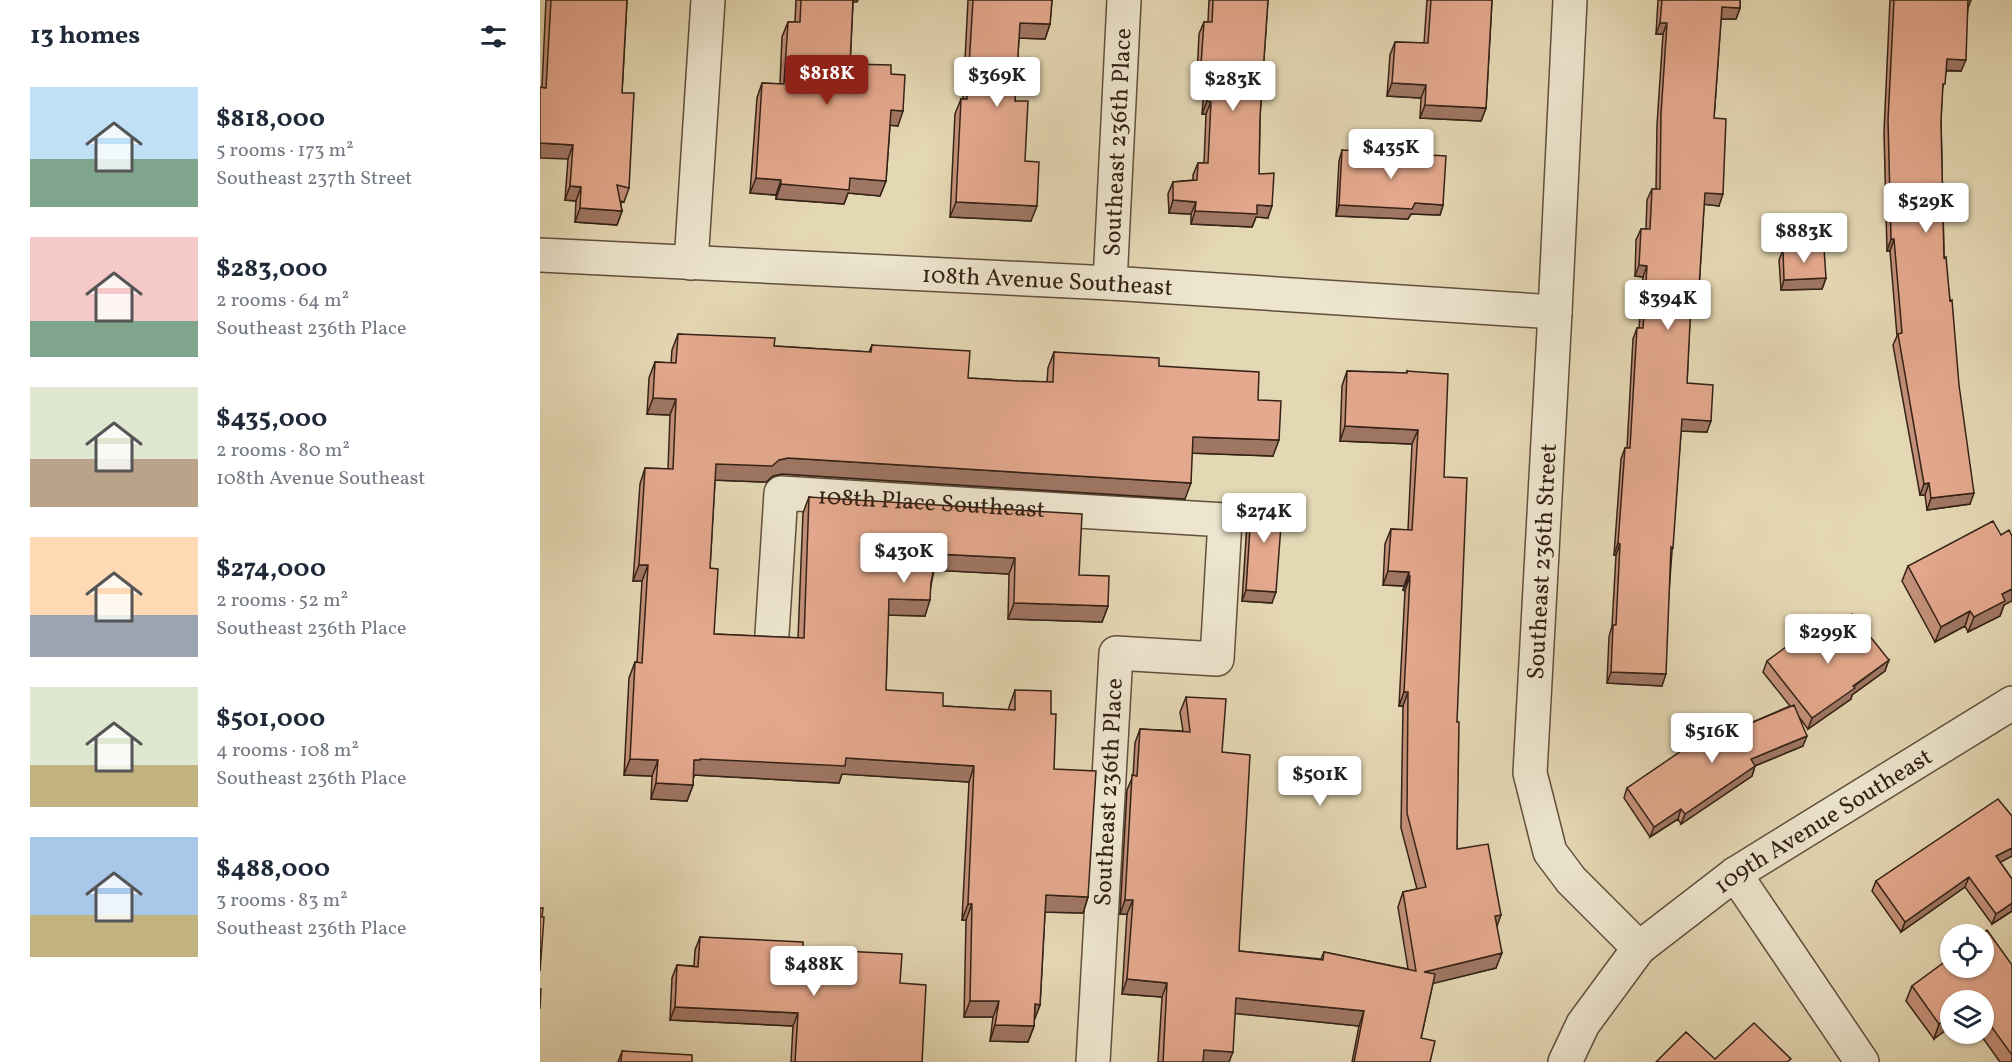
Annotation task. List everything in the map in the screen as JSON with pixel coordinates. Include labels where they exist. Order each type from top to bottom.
[{"type":"street","points":[[691,263],[708,0]]},
{"type":"street","name":"Southeast 236th Place","points":[[1110,283],[1124,0]]},
{"type":"street","name":"Southeast 236th Street","points":[[1569,0],[1530,773],[1550,852],[1571,880],[1639,948]]},
{"type":"street","name":"108th Avenue Southeast","points":[[540,255],[1110,283],[1555,312]]},
{"type":"street","name":"108th Place Southeast","points":[[772,634],[781,493],[1225,520]]},
{"type":"street","name":"Southeast 236th Place","points":[[1093,1062],[1116,653],[1217,659],[1225,520]]},
{"type":"street","name":"109th Avenue Southeast","points":[[1639,948],[1735,874],[2012,703]]},
{"type":"street","points":[[1735,874],[1862,1062]]},
{"type":"street","points":[[1565,1062],[1583,1024],[1639,948]]},
{"type":"building","points":[[551,0],[627,0],[622,93],[634,93],[629,188],[617,185],[622,211],[580,208],[581,187],[570,186],[573,145],[540,143],[540,87],[546,88]]},
{"type":"building","points":[[801,0],[853,0],[850,64],[891,65],[891,74],[905,75],[903,111],[891,110],[886,181],[850,178],[849,190],[781,184],[781,180],[756,178],[762,83],[784,84],[788,22],[800,22]]},
{"type":"building","points":[[973,0],[1052,0],[1050,24],[1020,23],[1015,101],[1028,101],[1025,161],[1039,162],[1037,206],[956,202],[961,99],[967,99]]},
{"type":"building","points":[[1213,0],[1268,0],[1260,117],[1259,174],[1274,173],[1272,206],[1257,205],[1257,214],[1195,211],[1196,202],[1173,200],[1173,182],[1197,180],[1198,163],[1208,163],[1211,102],[1207,101],[1209,65],[1201,64],[1204,22],[1212,22]]},
{"type":"building","points":[[1431,0],[1492,0],[1486,108],[1425,105],[1426,85],[1392,83],[1395,42],[1428,43]]},
{"type":"building","points":[[1662,0],[1740,0],[1740,8],[1722,7],[1714,118],[1726,119],[1723,194],[1705,193],[1698,304],[1691,304],[1687,383],[1713,385],[1711,421],[1682,419],[1673,548],[1671,547],[1666,674],[1611,672],[1613,625],[1616,625],[1620,544],[1618,543],[1625,448],[1630,448],[1637,328],[1643,328],[1647,266],[1639,265],[1641,229],[1650,229],[1652,189],[1660,189],[1661,114],[1667,23],[1660,23]]},
{"type":"building","points":[[1894,0],[1968,0],[1966,60],[1947,59],[1941,121],[1944,258],[1946,257],[1950,301],[1952,300],[1959,385],[1974,493],[1931,498],[1929,483],[1924,484],[1898,334],[1902,333],[1894,239],[1891,239],[1888,120]]},
{"type":"building","points":[[1342,150],[1446,156],[1443,205],[1415,203],[1412,209],[1339,205]]},
{"type":"building","points":[[1824,248],[1826,278],[1784,280],[1783,250]]},
{"type":"building","points":[[678,334],[775,338],[774,346],[871,352],[872,345],[970,351],[968,378],[1018,381],[1053,382],[1054,352],[1159,358],[1159,366],[1259,372],[1258,400],[1281,401],[1279,440],[1193,437],[1191,483],[788,458],[779,460],[772,466],[716,464],[710,568],[718,569],[714,634],[804,638],[809,497],[1082,514],[1079,575],[1109,576],[1108,606],[1014,603],[1015,558],[937,554],[930,600],[889,599],[886,690],[943,693],[943,706],[1015,710],[1015,690],[1051,691],[1051,714],[1056,714],[1054,769],[1096,771],[1088,897],[1046,895],[1040,1005],[1035,1004],[1034,1026],[995,1025],[999,1001],[970,1001],[972,904],[968,904],[974,766],[846,758],[845,766],[700,759],[694,760],[693,785],[656,783],[658,760],[630,759],[635,662],[642,663],[648,565],[639,565],[645,468],[673,469],[676,399],[653,398],[655,362],[676,363]]},
{"type":"building","points":[[1347,371],[1448,374],[1444,477],[1467,478],[1457,722],[1459,722],[1457,849],[1488,844],[1501,915],[1495,916],[1502,953],[1424,972],[1435,974],[1421,1038],[1435,1041],[1430,1062],[1354,1062],[1364,1011],[1236,998],[1233,1052],[1204,1050],[1203,1062],[1163,1062],[1167,983],[1127,979],[1133,900],[1125,900],[1132,775],[1137,776],[1140,729],[1190,732],[1186,697],[1226,699],[1222,752],[1250,755],[1239,951],[1323,960],[1324,952],[1416,971],[1403,892],[1426,887],[1407,813],[1408,692],[1404,692],[1410,576],[1409,572],[1388,571],[1391,529],[1412,530],[1418,430],[1345,426]]},
{"type":"building","points":[[1252,497],[1283,499],[1276,592],[1246,590]]},
{"type":"building","points":[[1993,521],[2001,535],[2009,530],[2012,536],[2012,589],[2002,594],[2005,601],[1974,617],[1970,611],[1941,627],[1908,566]]},
{"type":"building","points":[[1852,614],[1889,660],[1853,686],[1855,688],[1812,718],[1767,661],[1806,632],[1814,641]]},
{"type":"building","points":[[1794,705],[1807,736],[1751,759],[1755,766],[1685,814],[1681,809],[1654,827],[1627,788],[1725,721],[1732,731]]},
{"type":"building","points":[[1998,799],[2012,816],[2012,848],[1996,856],[2012,879],[2012,903],[1996,914],[1969,877],[1905,922],[1876,881]]},
{"type":"building","points":[[540,908],[543,908],[542,917],[544,917],[540,971]]},
{"type":"building","points":[[700,937],[803,942],[803,949],[902,954],[900,983],[926,985],[922,1062],[795,1062],[798,1013],[675,1007],[677,965],[698,967]]},
{"type":"building","points":[[1994,940],[2012,965],[2012,1055],[1994,1030],[1994,990],[1940,990],[1939,1024],[1912,986],[1940,965],[1940,978],[1994,978]]},
{"type":"building","points":[[1754,1023],[1791,1059],[1787,1062],[1656,1062],[1686,1032],[1715,1059]]},
{"type":"building","points":[[622,1051],[692,1055],[692,1062],[621,1062]]}]
